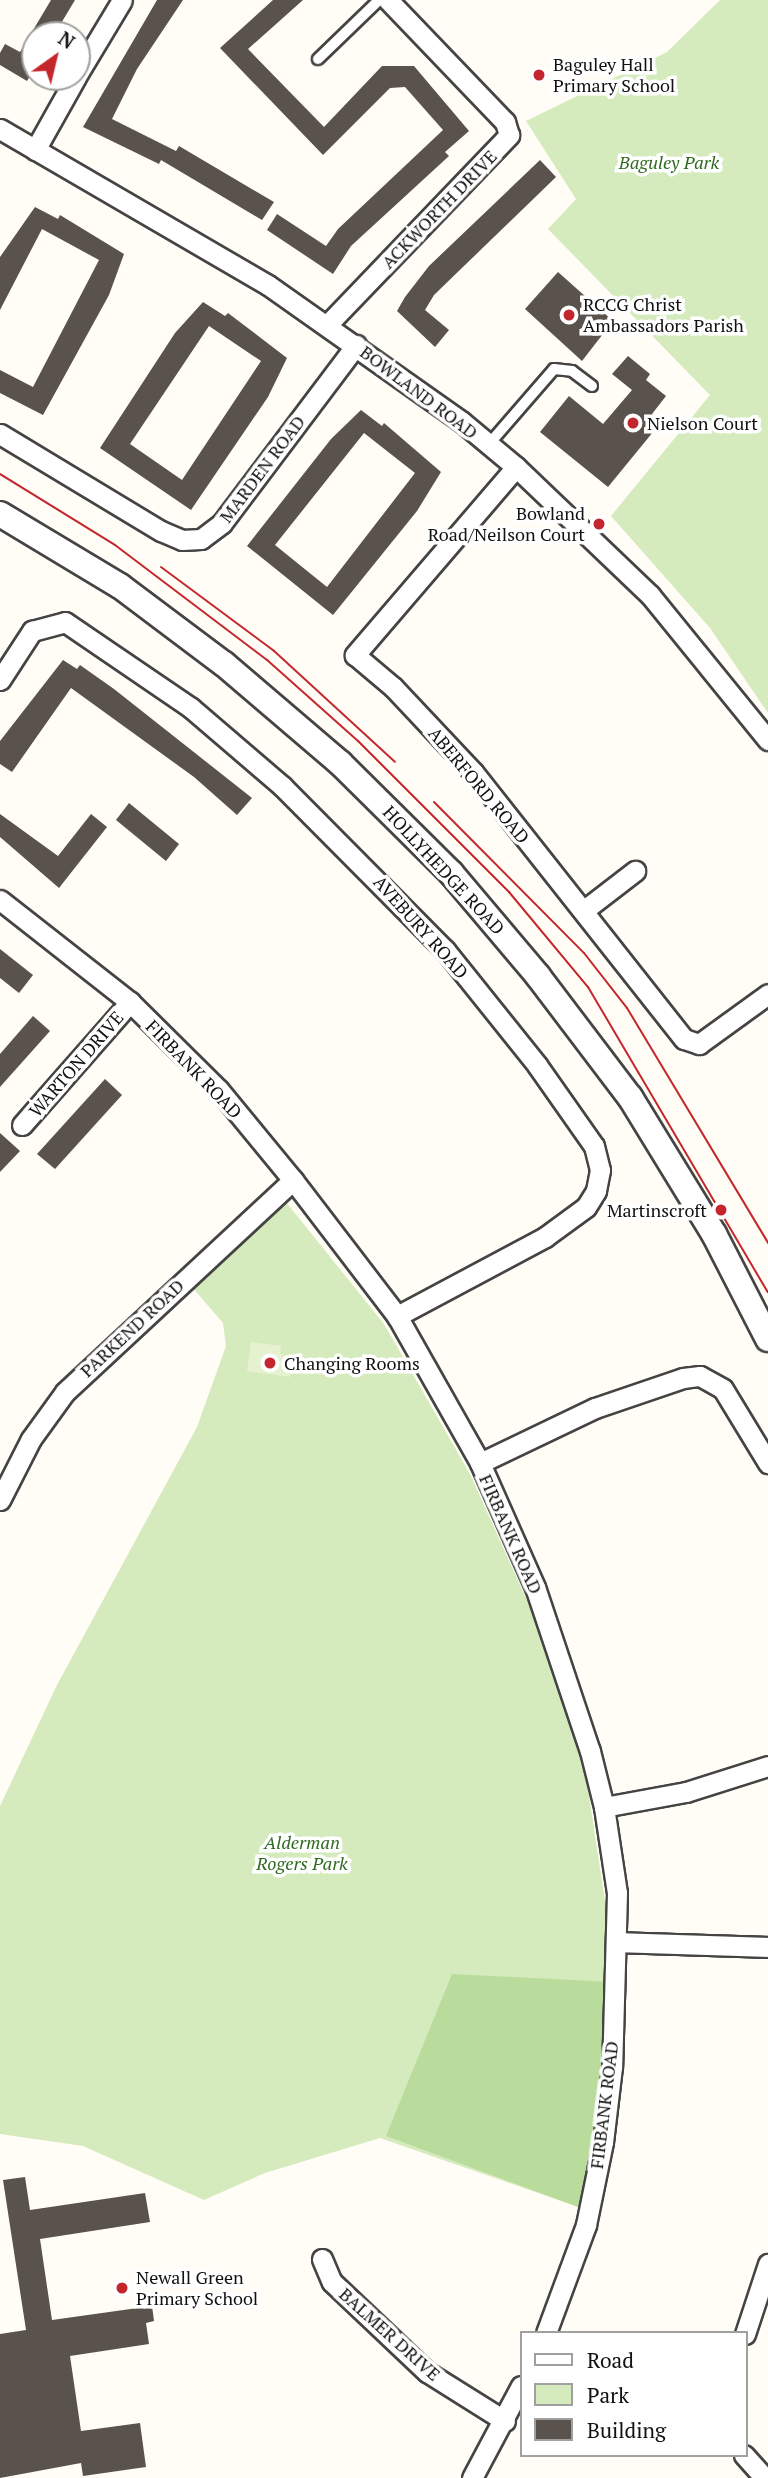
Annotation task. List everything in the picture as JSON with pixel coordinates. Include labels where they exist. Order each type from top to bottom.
[{"type":"street","points":[[91,51],[122,0]]},
{"type":"street","name":"ACKWORTH DRIVE","points":[[328,324],[509,135],[505,122],[388,0]]},
{"type":"street","points":[[35,150],[68,91]]},
{"type":"street","name":"BOWLAND ROAD","points":[[0,129],[328,324],[489,444],[650,595],[768,740]]},
{"type":"street","name":"MARDEN ROAD","points":[[0,434],[161,531],[182,540],[201,539],[222,523],[356,345]]},
{"type":"street","name":"ABERFORD ROAD","points":[[516,467],[355,654],[393,687],[473,772],[694,1050],[768,995]]},
{"type":"street","name":"HOLLYHEDGE ROAD","points":[[0,514],[120,586],[233,671],[340,762],[451,873],[538,976],[630,1097],[714,1234],[768,1339]]},
{"type":"street","name":"AVEBURY ROAD","points":[[0,680],[33,631],[65,621],[191,708],[282,786],[445,950],[537,1065],[594,1146],[600,1170],[596,1191],[586,1207],[545,1237],[397,1315]]},
{"type":"street","points":[[583,911],[635,871]]},
{"type":"street","name":"FIRBANK ROAD","points":[[0,900],[130,1002],[219,1090],[293,1180],[397,1315],[480,1463],[561,1657],[604,1807],[617,1893],[612,2067],[603,2142],[586,2225],[548,2331]]},
{"type":"street","name":"WARTON DRIVE","points":[[22,1125],[130,1002]]},
{"type":"street","name":"PARKEND ROAD","points":[[1,1495],[31,1438],[65,1392],[293,1180]]},
{"type":"street","points":[[480,1463],[595,1408],[700,1376],[723,1389],[768,1463]]},
{"type":"street","points":[[604,1807],[686,1792],[768,1766]]},
{"type":"street","points":[[616,1942],[768,1947]]},
{"type":"street","name":"BALMER DRIVE","points":[[322,2259],[332,2282],[427,2372],[505,2421]]},
{"type":"street","points":[[746,2331],[768,2264]]},
{"type":"street","points":[[472,2478],[505,2421],[520,2388]]},
{"type":"street","points":[[746,2457],[765,2478]]},
{"type":"lane","points":[[318,59],[379,0]]},
{"type":"lane","points":[[489,444],[554,369],[572,371],[592,386]]},
{"type":"green space","name":"Baguley Park","points":[[720,0],[768,0],[768,713],[710,628],[611,516],[710,395],[548,229],[576,199],[526,121],[667,52]]},
{"type":"green space","name":"Alderman Rogers Park","points":[[286,1202],[384,1324],[470,1474],[530,1607],[585,1769],[610,1934],[581,2208],[380,2138],[265,2173],[204,2200],[83,2146],[0,2134],[0,1806],[57,1685],[197,1427],[226,1346],[223,1323],[191,1286]]},
{"type":"green space","name":"Changing Rooms","points":[[251,1342],[281,1346],[280,1354],[293,1356],[290,1377],[247,1371]]},
{"type":"green space","points":[[452,1974],[612,1982],[603,2103],[581,2208],[386,2136]]},
{"type":"building","points":[[51,0],[75,0],[62,21],[38,21]]},
{"type":"building","points":[[157,0],[183,0],[137,69],[112,119],[176,151],[179,146],[274,202],[262,220],[161,160],[159,164],[83,127]]},
{"type":"building","points":[[273,0],[303,0],[248,49],[324,127],[382,66],[414,66],[469,131],[445,152],[449,156],[351,246],[333,274],[267,230],[277,214],[326,246],[338,229],[443,130],[405,87],[390,88],[323,155],[220,48]]},
{"type":"building","points":[[5,44],[20,52],[21,77],[0,65],[0,53]]},
{"type":"building","points":[[540,160],[556,177],[434,295],[425,310],[449,330],[435,347],[397,311],[429,266]]},
{"type":"building","points":[[35,207],[58,219],[60,215],[124,254],[109,295],[43,415],[0,393],[0,370],[33,387],[99,260],[42,229],[0,310],[0,257]]},
{"type":"building","name":"RCCG Christ Ambassadors Parish","points":[[558,272],[613,321],[582,361],[525,309]]},
{"type":"building","points":[[203,302],[225,316],[228,313],[287,358],[268,397],[191,510],[100,448],[175,333]],"holes":[[[209,326],[261,361],[182,480],[130,444]]]},
{"type":"building","name":"Nielson Court","points":[[628,356],[650,374],[646,380],[666,396],[652,414],[662,421],[608,487],[540,432],[569,396],[603,424],[632,390],[612,374]]},
{"type":"building","points":[[361,410],[382,426],[384,423],[441,472],[417,511],[333,615],[247,546],[331,439]],"holes":[[[364,433],[415,473],[327,587],[275,545]]]},
{"type":"building","points":[[63,660],[77,669],[80,665],[114,689],[252,798],[237,815],[194,777],[71,688],[12,772],[0,764],[0,741]]},
{"type":"building","points":[[129,803],[179,844],[166,861],[116,820]]},
{"type":"building","points":[[0,814],[58,856],[91,814],[107,827],[59,888],[0,837]]},
{"type":"building","points":[[0,949],[33,975],[19,993],[0,978]]},
{"type":"building","points":[[33,1016],[50,1031],[0,1087],[0,1054]]},
{"type":"building","points":[[105,1079],[122,1095],[55,1169],[37,1154]]},
{"type":"building","points":[[0,1133],[20,1151],[0,1172]]},
{"type":"building","name":"Newall Green Primary School","points":[[25,2177],[30,2210],[145,2193],[150,2222],[40,2239],[52,2320],[152,2306],[154,2321],[146,2323],[149,2344],[70,2356],[81,2431],[140,2423],[146,2467],[83,2476],[81,2463],[0,2478],[0,2334],[26,2330],[3,2180]]},
{"type":"tram line","points":[[0,474],[115,545],[267,660],[358,741],[509,892],[588,987],[768,1292]]},
{"type":"tram line","points":[[161,567],[274,651],[395,762]]},
{"type":"tram line","points":[[434,802],[584,953],[627,1008],[768,1243]]},
{"type":"place","name":"Baguley Hall Primary School","points":[[539,75]]},
{"type":"place","name":"RCCG Christ Ambassadors Parish","points":[[569,315]]},
{"type":"place","name":"Nielson Court","points":[[633,423]]},
{"type":"place","name":"Bowland Road/Neilson Court","points":[[599,524]]},
{"type":"place","name":"Martinscroft","points":[[721,1210]]},
{"type":"place","name":"Changing Rooms","points":[[270,1363]]},
{"type":"place","name":"Newall Green Primary School","points":[[122,2288]]}]
